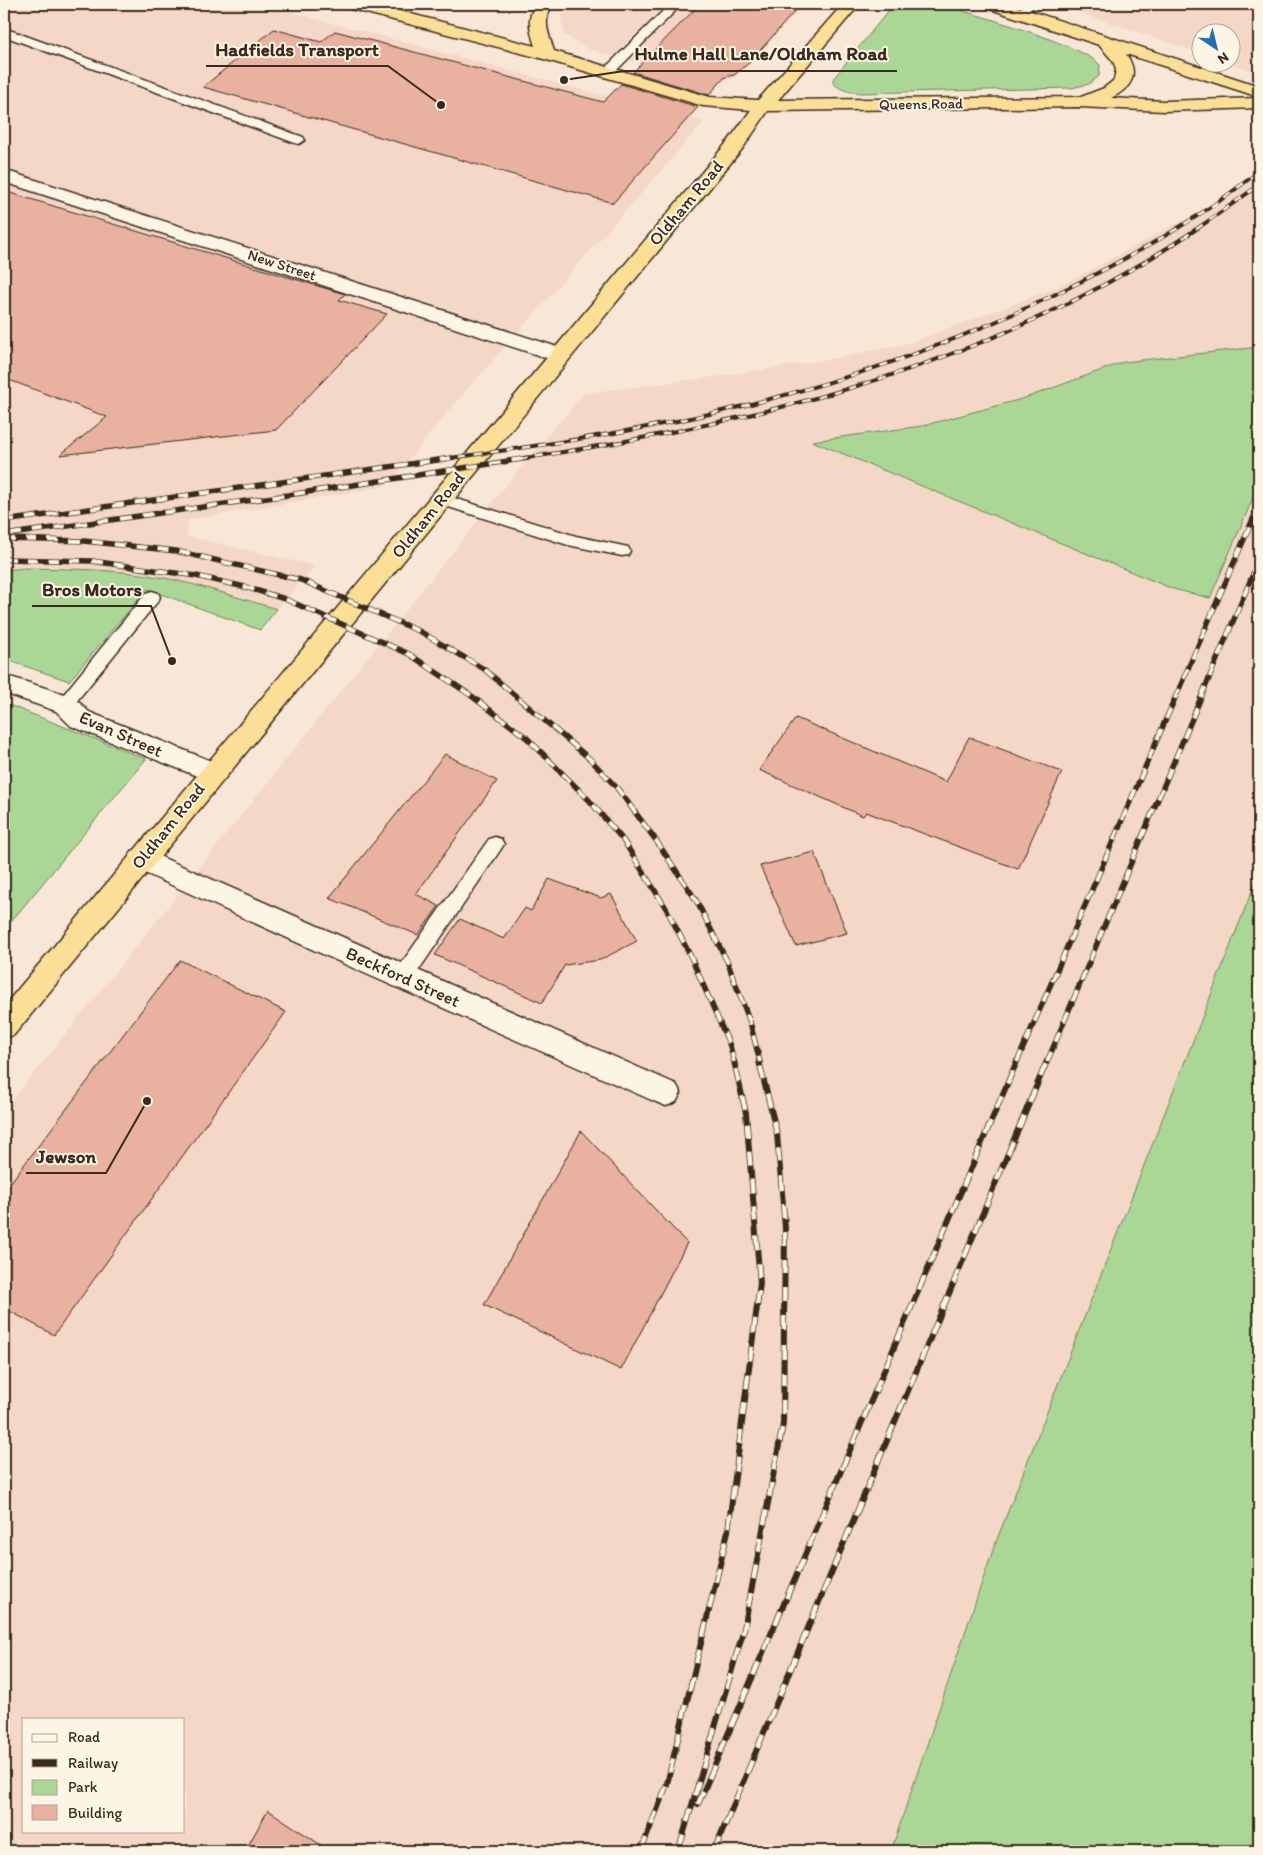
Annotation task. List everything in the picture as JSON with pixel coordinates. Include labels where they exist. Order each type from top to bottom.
[{"type":"highway","name":"Queens Road","points":[[353,4],[546,54],[709,102],[763,106],[1079,102],[1164,106],[1259,103]]},
{"type":"highway","points":[[545,4],[538,15],[537,23],[546,54]]},
{"type":"highway","name":"Oldham Road","points":[[4,1026],[212,772],[736,144],[763,106],[852,4]]},
{"type":"highway","points":[[993,4],[1026,8],[1106,42],[1259,92]]},
{"type":"highway","name":"Queens Road","points":[[1079,102],[1103,95],[1113,90],[1123,80],[1125,71],[1123,63],[1106,42]]},
{"type":"street","name":"New Street","points":[[4,176],[560,354]]},
{"type":"street","name":"Evan Street","points":[[4,684],[65,704],[80,719],[212,772]]},
{"type":"street","name":"Beckford Street","points":[[142,859],[374,966],[666,1093]]},
{"type":"lane","points":[[607,73],[676,4]]},
{"type":"lane","points":[[4,32],[299,140]]},
{"type":"lane","points":[[441,499],[574,541],[622,551]]},
{"type":"lane","points":[[65,704],[152,598]]},
{"type":"lane","points":[[403,977],[494,844]]},
{"type":"shaded area","points":[[4,4],[261,4],[704,122],[450,409],[393,479],[382,487],[188,520],[187,536],[315,566],[277,609],[190,584],[158,577],[26,568],[4,570]]},
{"type":"shaded area","points":[[579,4],[805,4],[735,78],[712,83],[588,49],[564,35],[561,15]]},
{"type":"shaded area","points":[[1053,4],[1259,4],[1259,72],[1240,66],[1240,22],[1190,22],[1190,50]]},
{"type":"shaded area","points":[[1259,166],[1259,873],[994,1547],[891,1851],[4,1851],[4,1111],[521,467],[584,393],[722,376],[826,360],[909,343],[1058,287],[1223,199],[1249,179]]},
{"type":"green space","points":[[894,4],[936,4],[972,13],[1049,39],[1090,57],[1100,65],[1099,76],[1089,84],[1071,88],[861,93],[846,91],[836,86],[833,83],[833,79]]},
{"type":"green space","points":[[1259,347],[1259,484],[1210,598],[1173,589],[812,441],[922,426],[1025,398],[1124,362]]},
{"type":"green space","points":[[26,568],[76,569],[143,574],[204,587],[277,609],[260,630],[147,589],[69,681],[4,659],[4,570]]},
{"type":"green space","points":[[4,703],[146,759],[4,930]]},
{"type":"green space","points":[[1259,873],[1259,1851],[891,1851],[994,1547]]},
{"type":"building","points":[[700,4],[801,4],[749,63],[734,75],[725,77],[709,95],[633,72]]},
{"type":"building","points":[[274,29],[321,42],[335,31],[603,102],[621,84],[698,107],[613,203],[203,87]]},
{"type":"building","points":[[4,191],[345,294],[339,300],[387,314],[276,430],[60,455],[107,417],[4,378]]},
{"type":"building","points":[[796,718],[946,782],[969,737],[1062,772],[1018,869],[866,812],[863,816],[759,770]]},
{"type":"building","points":[[445,754],[497,781],[416,894],[439,906],[418,935],[329,898]]},
{"type":"building","points":[[814,852],[847,933],[796,946],[760,866]]},
{"type":"building","points":[[549,879],[601,898],[611,894],[637,941],[600,960],[565,965],[542,1003],[435,955],[460,919],[504,939],[525,908],[531,911]]},
{"type":"building","points":[[180,960],[286,1012],[54,1335],[4,1308],[4,1191]]},
{"type":"building","points":[[581,1131],[687,1243],[621,1370],[484,1305]]},
{"type":"building","points":[[268,1810],[330,1851],[245,1851]]},
{"type":"railway","points":[[443,459],[600,436],[708,414],[817,386],[925,350],[1029,307],[1127,257],[1217,203],[1259,171]]},
{"type":"railway","points":[[520,459],[600,446],[760,412],[839,391],[917,366],[993,338],[1067,304],[1139,265],[1259,185]]},
{"type":"railway","points":[[4,521],[452,458]]},
{"type":"railway","points":[[11,534],[288,495],[528,458]]},
{"type":"railway","points":[[1017,1062],[1259,505]]},
{"type":"railway","points":[[4,539],[84,541],[176,551],[301,580],[421,632],[484,669],[591,760],[617,788],[655,839],[696,900],[727,961],[750,1022],[760,1062]]},
{"type":"railway","points":[[4,559],[92,561],[196,576],[245,587],[285,599],[409,654],[469,694],[527,738],[589,800],[623,840],[666,908],[691,957],[730,1046],[734,1062]]},
{"type":"railway","points":[[1047,1062],[1259,560]]},
{"type":"railway","points":[[641,1851],[667,1784],[728,1531],[760,1283],[746,1113],[734,1061]]},
{"type":"railway","points":[[679,1849],[744,1629],[783,1424],[785,1228],[777,1134],[759,1061]]},
{"type":"railway","points":[[698,1804],[1017,1061]]},
{"type":"railway","points":[[714,1851],[1047,1061]]},
{"type":"place","name":"Hulme Hall Lane/Oldham Road","points":[[564,80]]},
{"type":"place","name":"Hadfields Transport","points":[[441,105]]},
{"type":"place","name":"Bros Motors","points":[[172,661]]},
{"type":"place","name":"Jewson","points":[[147,1101]]}]
